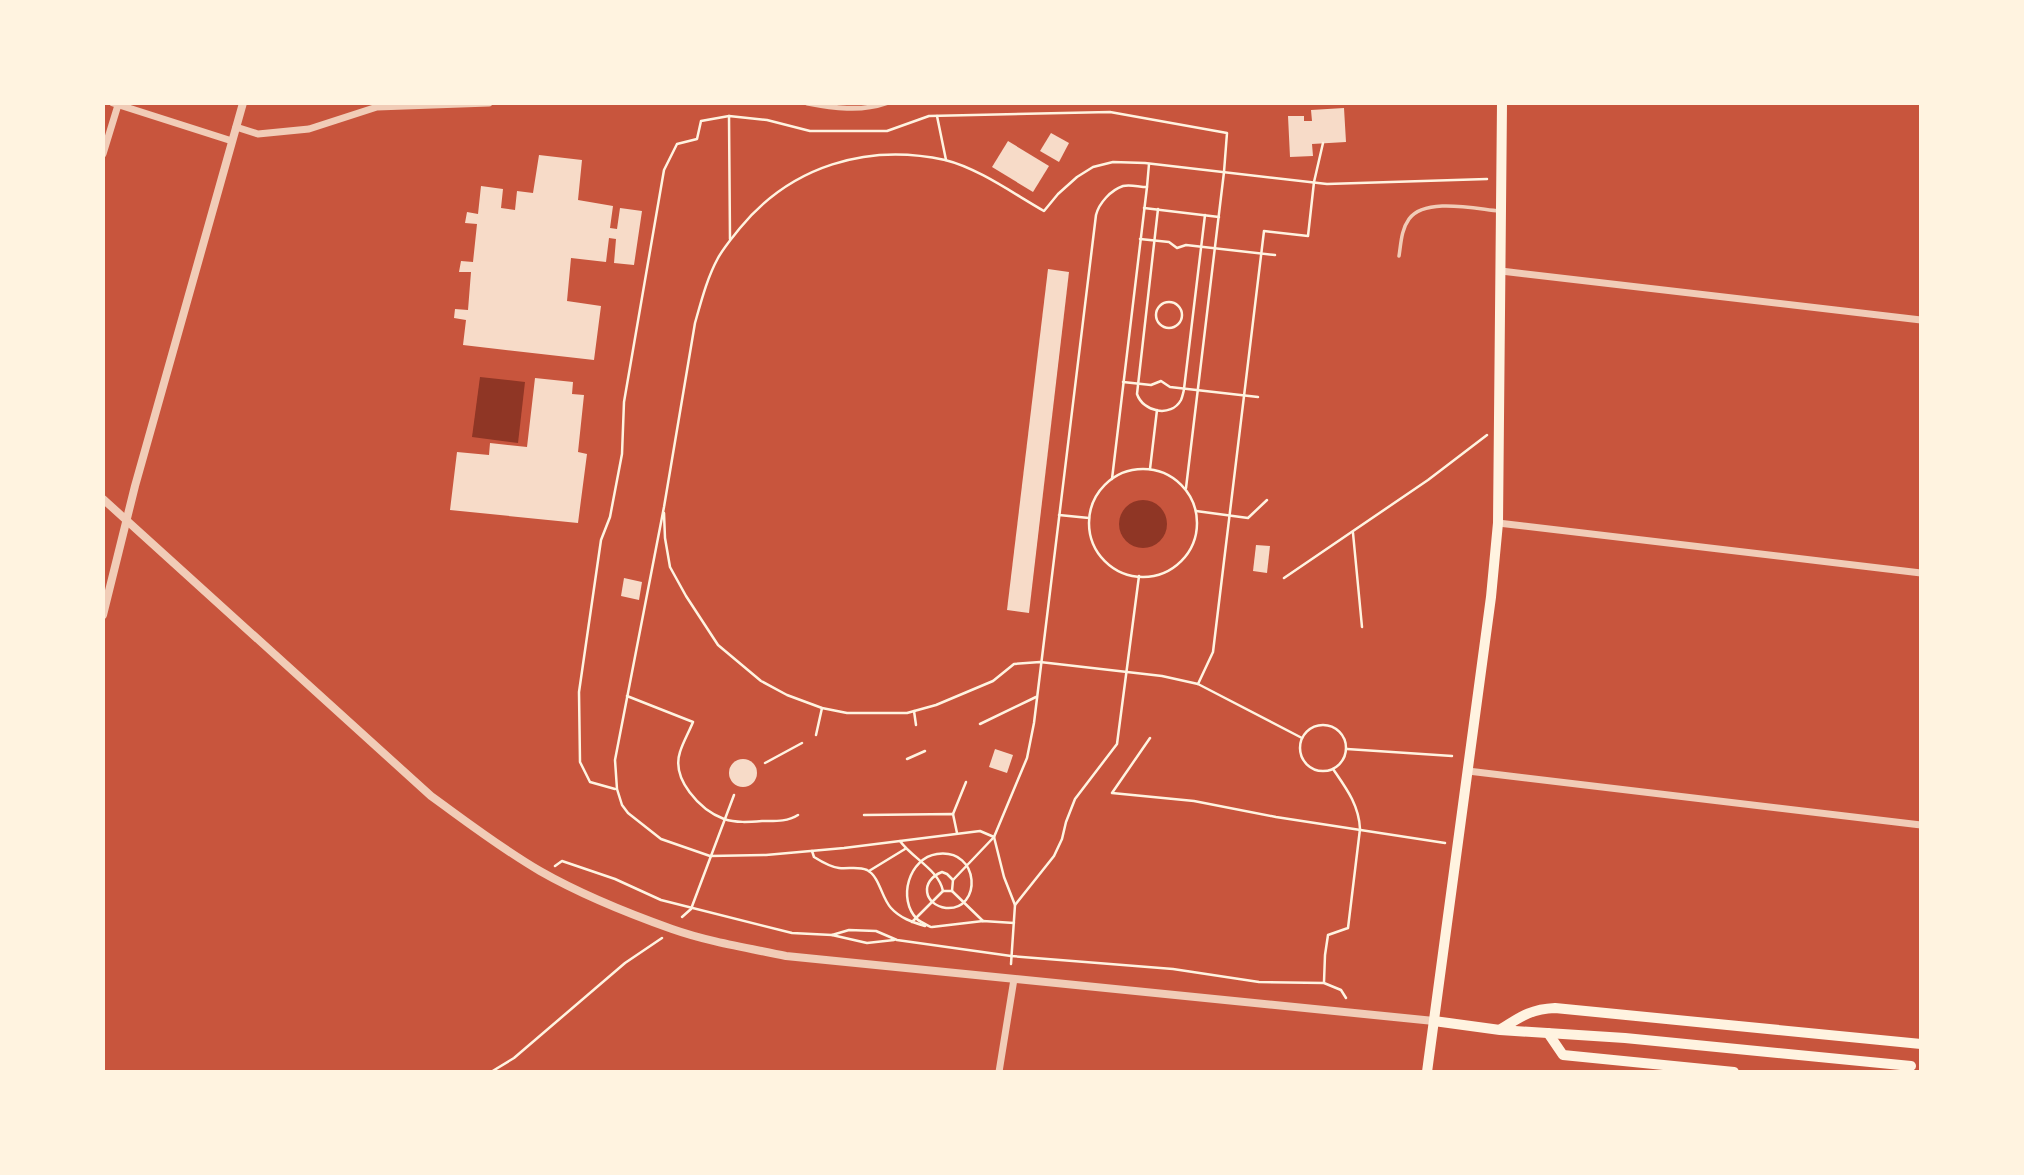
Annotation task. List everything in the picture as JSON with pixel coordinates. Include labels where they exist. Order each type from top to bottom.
[{"type":"main road","points":[[1427,1072],[1491,597],[1498,523],[1503,103]]},
{"type":"main road","points":[[1500,1030],[1527,1013],[1555,1008],[1921,1044]]},
{"type":"main road","points":[[1434,1021],[1500,1030],[1625,1038],[1911,1066]]},
{"type":"main road","points":[[1548,1033],[1563,1055],[1734,1072]]},
{"type":"street","points":[[103,615],[243,103]]},
{"type":"street","points":[[366,103],[377,107]]},
{"type":"street","points":[[236,127],[258,134],[309,129],[377,107],[489,103]]},
{"type":"street","points":[[807,103],[874,108],[884,104]]},
{"type":"street","points":[[103,154],[115,104],[232,141]]},
{"type":"street","points":[[1501,271],[1921,320]]},
{"type":"street","points":[[103,499],[431,796],[488,838],[546,874],[606,904],[674,930],[786,956],[1434,1021]]},
{"type":"street","points":[[1498,523],[1921,573]]},
{"type":"street","points":[[1468,771],[1921,825]]},
{"type":"street","points":[[999,1072],[1014,979]]},
{"type":"lane","points":[[1399,256],[1402,233],[1408,220],[1417,211],[1449,206],[1502,212]]},
{"type":"path","points":[[617,789],[590,782],[580,762],[579,692],[601,540],[610,517],[622,454],[624,402],[664,170],[677,144],[697,139],[701,121],[729,116],[767,120],[810,131],[887,131],[929,116],[1110,112],[1227,133],[1186,488]]},
{"type":"path","points":[[729,116],[730,239]]},
{"type":"path","points":[[937,116],[946,160]]},
{"type":"path","points":[[1198,684],[1213,652],[1264,231],[1308,236],[1314,182],[1323,143]]},
{"type":"path","points":[[994,837],[980,831],[812,851],[710,856],[660,839],[622,805],[614,775],[615,760],[664,507],[695,323],[718,258],[730,239],[771,195],[794,181],[855,158],[899,154],[946,160],[969,169],[1044,211],[1077,177],[1093,167],[1113,162],[1327,184],[1483,178],[1502,181]]},
{"type":"path","points":[[1112,479],[1149,164]]},
{"type":"path","points":[[951,891],[953,880],[994,837],[1027,758],[1098,208],[1111,193],[1125,186],[1147,187]]},
{"type":"path","points":[[1144,208],[1219,217]]},
{"type":"path","points":[[1158,209],[1137,383],[1139,402],[1146,408],[1157,410],[1167,411],[1182,399],[1205,215]]},
{"type":"path","points":[[1140,239],[1169,242],[1177,248],[1186,245],[1201,246],[1275,255]]},
{"type":"path","points":[[1168,302],[1177,305],[1182,316],[1179,324],[1170,328],[1161,326],[1156,315],[1159,306],[1168,302]]},
{"type":"path","points":[[1145,314],[1156,315]]},
{"type":"path","points":[[1123,382],[1152,385],[1161,381],[1170,387],[1258,397]]},
{"type":"path","points":[[1150,470],[1157,410]]},
{"type":"path","points":[[1284,579],[1428,480],[1500,424]]},
{"type":"path","points":[[1136,469],[1150,470],[1172,477],[1186,488],[1195,506],[1197,525],[1193,543],[1183,559],[1168,571],[1150,577],[1131,576],[1114,568],[1100,555],[1091,537],[1089,518],[1094,500],[1104,485],[1120,474],[1136,469]]},
{"type":"path","points":[[1196,511],[1248,518],[1267,500]]},
{"type":"path","points":[[664,507],[670,567],[685,596],[718,645],[761,681],[787,695],[822,708],[847,713],[907,713],[961,696],[993,681],[1014,664],[1040,662],[1162,676],[1198,684],[1302,738]]},
{"type":"path","points":[[1059,514],[1089,518]]},
{"type":"path","points":[[1353,532],[1362,627]]},
{"type":"path","points":[[1015,905],[1054,856],[1075,799],[1117,744],[1139,576]]},
{"type":"path","points":[[626,696],[693,722],[679,754],[679,771],[686,787],[710,812],[741,822],[790,820],[798,815]]},
{"type":"path","points":[[980,724],[1036,697]]},
{"type":"path","points":[[816,735],[822,708]]},
{"type":"path","points":[[914,710],[916,725]]},
{"type":"path","points":[[1326,724],[1340,732],[1345,739],[1346,749],[1340,764],[1333,769],[1319,771],[1305,762],[1301,755],[1302,738],[1313,727],[1326,724]]},
{"type":"path","points":[[1150,738],[1112,793],[1194,801],[1276,817],[1457,845]]},
{"type":"path","points":[[765,763],[802,743]]},
{"type":"path","points":[[1346,749],[1452,756]]},
{"type":"path","points":[[907,759],[925,751]]},
{"type":"path","points":[[1324,983],[1328,936],[1348,929],[1360,830],[1354,801],[1333,769]]},
{"type":"path","points":[[957,834],[953,814],[966,782]]},
{"type":"path","points":[[682,917],[691,909],[734,795]]},
{"type":"path","points":[[864,815],[953,814]]},
{"type":"path","points":[[994,837],[1004,877],[1015,905],[1011,964]]},
{"type":"path","points":[[900,841],[941,882],[943,891]]},
{"type":"path","points":[[869,871],[906,849]]},
{"type":"path","points":[[812,851],[814,857],[825,864],[869,871],[889,907],[912,922],[931,927],[983,921],[1014,923]]},
{"type":"path","points":[[931,927],[916,919],[909,905],[908,882],[912,872],[932,855],[944,853],[967,864],[972,873],[970,894],[955,907],[946,908],[932,901],[927,887],[934,875],[942,872],[953,880]]},
{"type":"path","points":[[546,874],[562,860],[661,900],[792,933],[832,935],[867,943],[897,940],[1011,956],[1172,970],[1259,982],[1324,983],[1341,989],[1346,998]]},
{"type":"path","points":[[912,922],[943,891],[951,891],[983,921]]},
{"type":"path","points":[[491,1072],[514,1058],[625,962],[674,930]]},
{"type":"path","points":[[832,935],[849,930],[876,931],[897,940]]},
{"type":"shaded area","points":[[480,377],[525,382],[518,443],[472,437]]},
{"type":"shaded area","points":[[1143,500],[1160,507],[1167,524],[1160,541],[1143,548],[1126,541],[1119,524],[1126,507]]},
{"type":"building","points":[[1344,108],[1346,142],[1312,144],[1313,156],[1290,157],[1288,116],[1304,116],[1304,121],[1312,121],[1311,110]]},
{"type":"building","points":[[1051,133],[1069,143],[1059,162],[1040,151]]},
{"type":"building","points":[[1008,141],[1049,166],[1033,192],[992,167]]},
{"type":"building","points":[[539,155],[582,160],[578,200],[613,206],[610,228],[617,229],[620,208],[642,211],[634,265],[614,263],[616,239],[609,238],[606,262],[571,258],[567,301],[601,306],[594,360],[463,345],[466,320],[454,318],[455,309],[468,310],[471,272],[459,272],[461,261],[473,262],[477,224],[465,223],[467,212],[478,214],[481,186],[503,189],[501,208],[515,210],[517,191],[533,193]]},
{"type":"building","points":[[1048,269],[1069,272],[1029,613],[1007,610]]},
{"type":"building","points":[[535,378],[573,382],[572,394],[584,395],[578,452],[587,454],[578,523],[450,510],[457,452],[489,455],[490,443],[527,447]]},
{"type":"building","points":[[1256,545],[1270,546],[1267,573],[1253,571]]},
{"type":"building","points":[[624,578],[642,582],[639,600],[621,596]]},
{"type":"building","points":[[995,749],[1013,755],[1007,773],[989,767]]},
{"type":"building","points":[[743,759],[753,763],[757,773],[753,783],[743,787],[733,783],[729,773],[733,763]]}]
